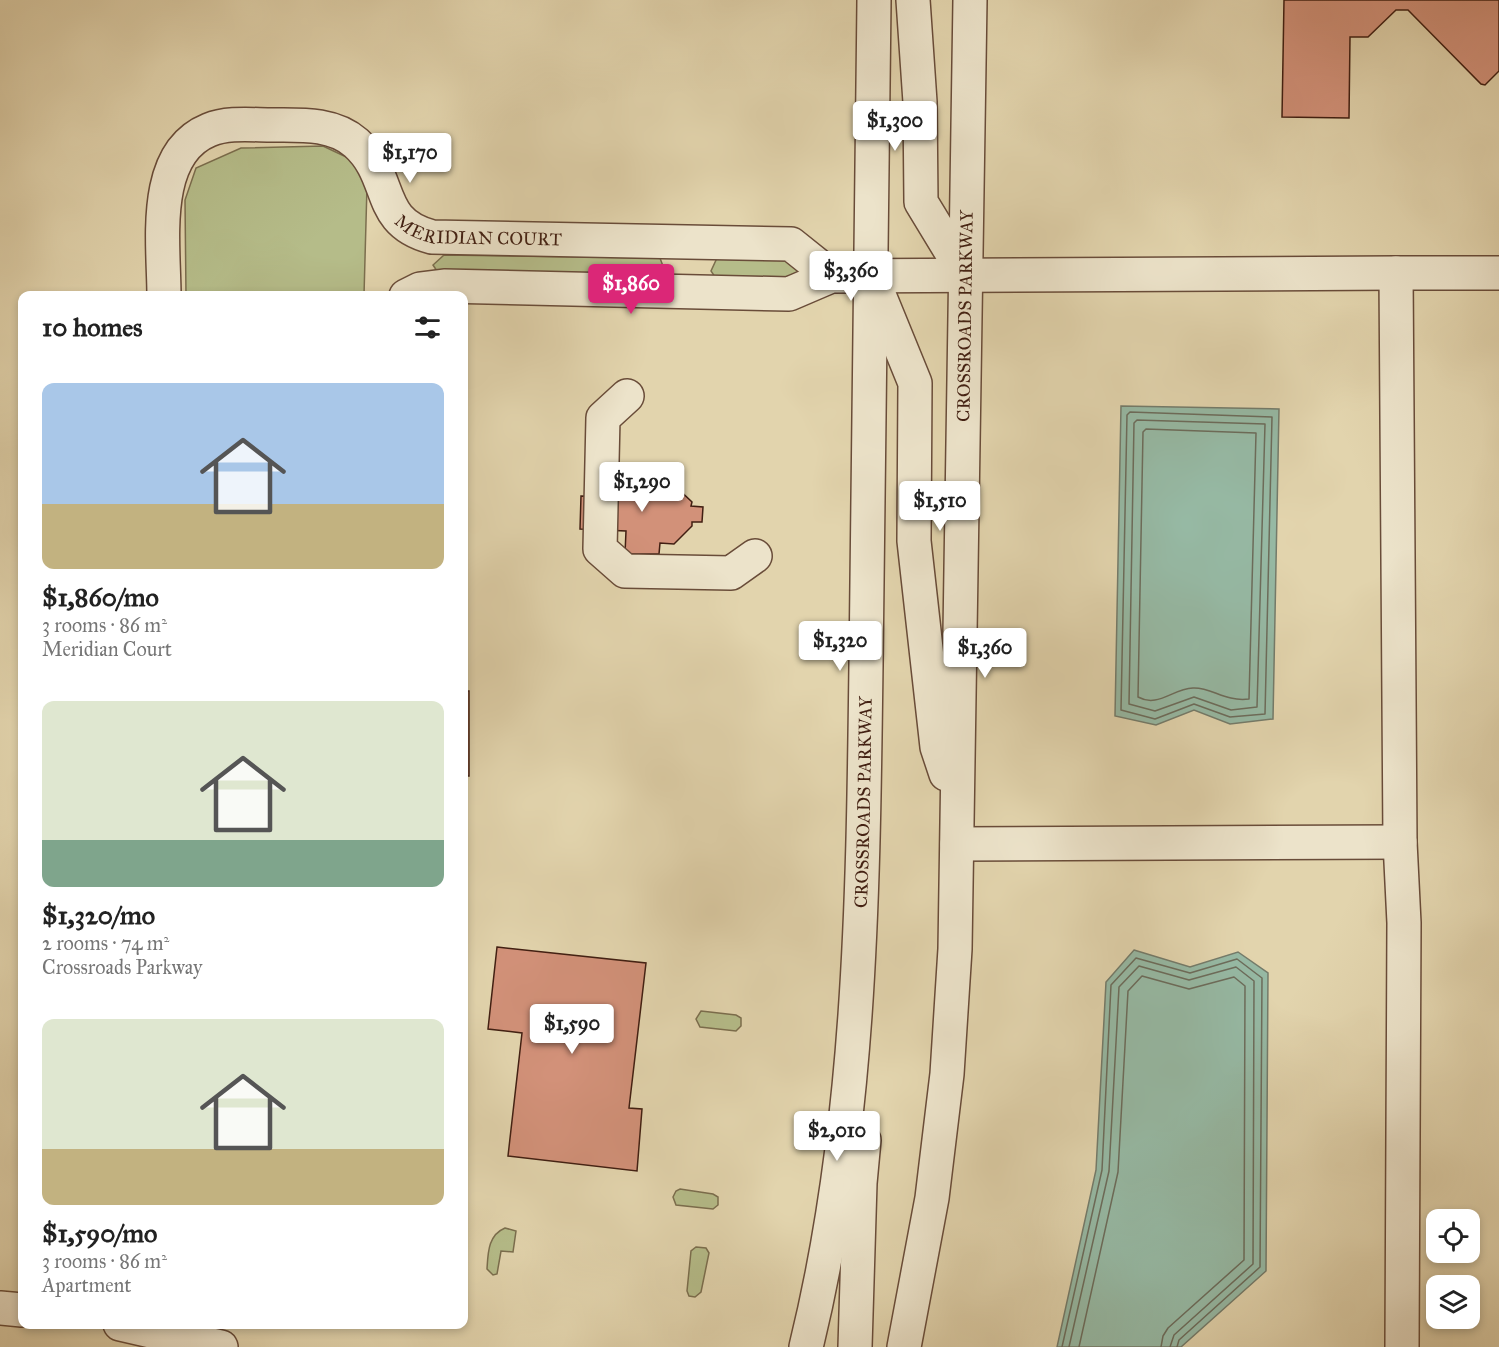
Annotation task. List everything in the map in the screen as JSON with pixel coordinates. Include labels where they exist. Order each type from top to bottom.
[{"type":"street","name":"CROSSROADS PARKWAY","points":[[806,1347],[834,1203],[848,1101],[858,976],[864,778],[874,0]]},
{"type":"street","points":[[913,0],[920,102],[921,202],[966,277]]},
{"type":"street","name":"CROSSROADS PARKWAY","points":[[904,1347],[932,1198],[946,1074],[956,949],[970,0]]},
{"type":"street","name":"MERIDIAN COURT","points":[[164,291],[164,201],[170,171],[184,147],[195,137],[226,125],[309,125],[345,136],[353,141],[373,163],[396,219],[411,232],[432,237],[791,244],[831,276]]},
{"type":"street","points":[[683,290],[684,241]]},
{"type":"street","points":[[1396,273],[1400,842],[1404,923],[1402,1347]]},
{"type":"street","points":[[416,291],[444,286],[789,294],[831,276],[1499,273]]},
{"type":"street","points":[[872,277],[915,382],[914,541],[937,747],[958,809]]},
{"type":"street","points":[[627,396],[603,418],[600,549],[625,571],[731,573],[755,556]]},
{"type":"street","points":[[957,844],[1400,842]]},
{"type":"street","points":[[855,1347],[860,1183],[865,1147],[858,976]]},
{"type":"street","points":[[0,1308],[18,1310]]},
{"type":"street","points":[[142,1329],[221,1347]]},
{"type":"shaded area","points":[[323,146],[359,163],[367,186],[364,291],[186,291],[185,200],[196,168],[241,148]]},
{"type":"shaded area","points":[[444,255],[660,258],[664,269],[658,280],[441,277],[433,265]]},
{"type":"shaded area","points":[[717,258],[805,260],[811,282],[717,280],[711,271]]},
{"type":"shaded area","points":[[701,1011],[736,1015],[741,1018],[741,1026],[736,1031],[700,1027],[696,1019]]},
{"type":"shaded area","points":[[680,1189],[713,1194],[718,1197],[718,1205],[713,1209],[676,1205],[673,1197]]},
{"type":"shaded area","points":[[505,1228],[516,1231],[513,1252],[501,1251],[497,1274],[493,1275],[487,1269],[490,1245],[495,1235]]},
{"type":"shaded area","points":[[696,1247],[706,1248],[709,1253],[701,1292],[695,1297],[689,1296],[687,1291],[691,1251]]},
{"type":"water","points":[[1121,406],[1279,409],[1273,719],[1230,724],[1194,710],[1156,725],[1115,716]]},
{"type":"water","points":[[1134,950],[1190,967],[1238,952],[1268,973],[1266,1271],[1181,1347],[1057,1347],[1096,1170],[1106,982]]},
{"type":"building","points":[[1284,0],[1499,0],[1499,71],[1485,85],[1481,84],[1408,10],[1396,10],[1368,37],[1350,37],[1349,118],[1282,117]]},
{"type":"building","points":[[627,471],[660,471],[660,484],[674,485],[692,502],[691,506],[703,507],[702,522],[692,522],[692,526],[674,544],[660,543],[659,554],[625,554],[626,531],[580,529],[581,496],[626,497]]},
{"type":"building","points":[[468,691],[469,691],[468,776]]},
{"type":"building","points":[[497,947],[646,963],[629,1108],[642,1109],[637,1171],[508,1156],[522,1033],[488,1029]]}]
